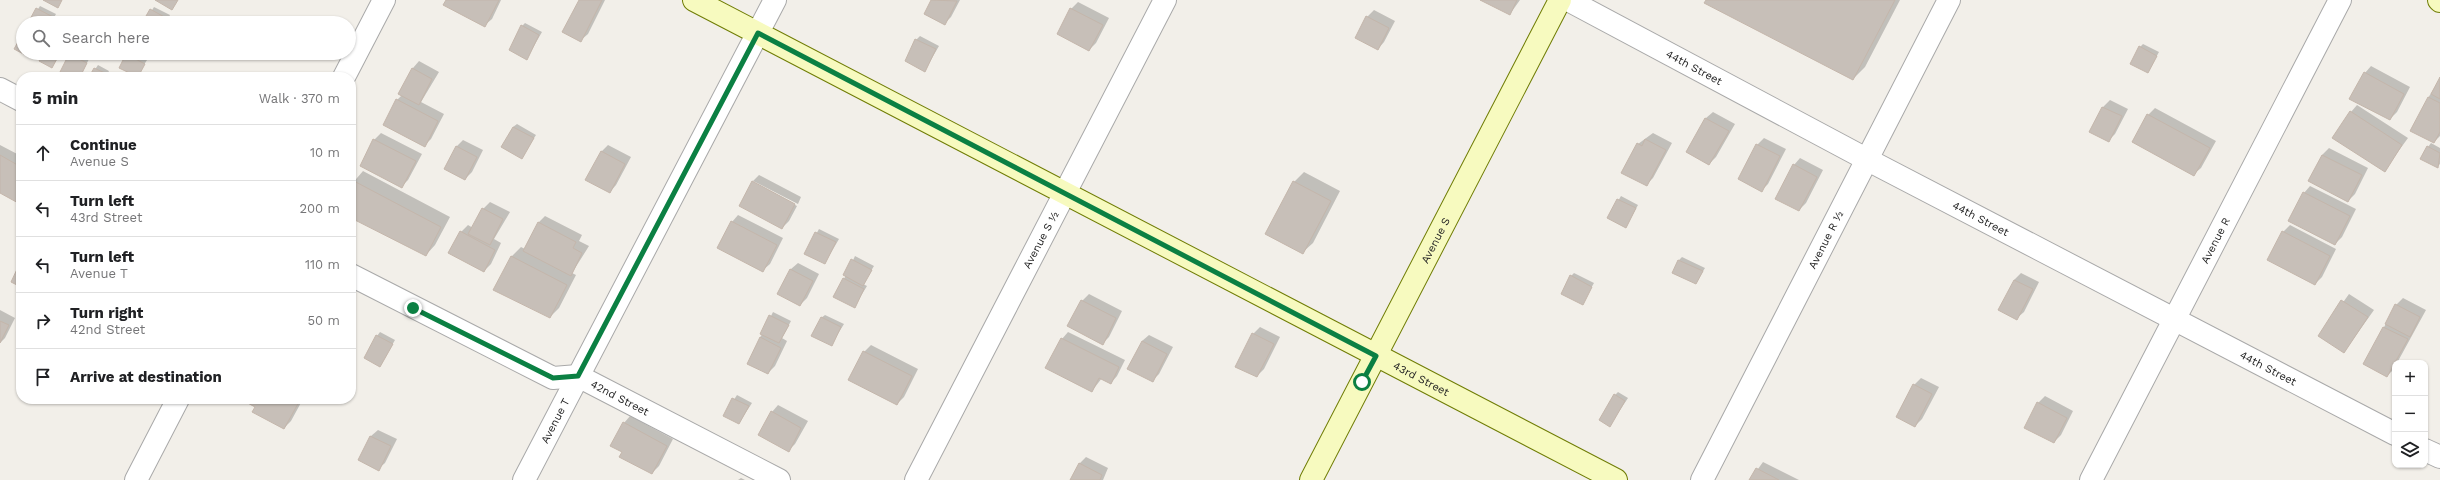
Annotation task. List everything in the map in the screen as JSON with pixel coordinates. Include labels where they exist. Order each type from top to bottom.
[{"type":"street","points":[[356,54],[384,0]]},
{"type":"street","name":"43rd Street","points":[[694,0],[1616,480]]},
{"type":"street","name":"Avenue T","points":[[524,480],[775,0]]},
{"type":"street","name":"Avenue S ½","points":[[916,480],[1165,0]]},
{"type":"street","name":"Avenue S","points":[[1312,480],[1560,0]]},
{"type":"street","name":"44th Street","points":[[1568,0],[1868,160],[2392,432]]},
{"type":"street","name":"Avenue R ½","points":[[1702,480],[1949,0]]},
{"type":"street","name":"Avenue R","points":[[2091,480],[2340,0]]},
{"type":"street","points":[[347,72],[353,60]]},
{"type":"street","points":[[0,89],[16,97]]},
{"type":"street","name":"42nd Street","points":[[356,278],[553,378],[578,376],[779,480]]},
{"type":"street","points":[[136,480],[175,404]]},
{"type":"street","points":[[2428,452],[2440,458]]},
{"type":"building","points":[[43,0],[62,0],[58,8]]},
{"type":"building","points":[[155,0],[178,0],[172,10]]},
{"type":"building","points":[[446,0],[499,0],[485,27],[443,5]]},
{"type":"building","points":[[579,0],[602,0],[581,42],[562,32]]},
{"type":"building","points":[[931,0],[957,1],[945,25],[924,14]]},
{"type":"building","points":[[1480,0],[1517,0],[1510,15]]},
{"type":"building","points":[[1706,0],[1895,0],[1853,80],[1704,3]]},
{"type":"building","points":[[36,8],[51,16],[32,16]]},
{"type":"building","points":[[1070,8],[1103,25],[1089,51],[1057,34]]},
{"type":"building","points":[[150,9],[163,16],[146,16]]},
{"type":"building","points":[[1366,16],[1389,28],[1378,50],[1355,38]]},
{"type":"building","points":[[521,25],[539,35],[527,60],[509,50]]},
{"type":"building","points":[[915,39],[936,49],[925,72],[905,61]]},
{"type":"building","points":[[2139,46],[2157,56],[2148,73],[2130,64]]},
{"type":"building","points":[[40,60],[56,60],[52,68]]},
{"type":"building","points":[[66,60],[81,60],[87,63],[82,72],[60,72]]},
{"type":"building","points":[[123,60],[137,60],[145,64],[141,72],[127,72],[119,68]]},
{"type":"building","points":[[94,68],[103,72],[92,72]]},
{"type":"building","points":[[412,68],[432,79],[419,105],[398,94]]},
{"type":"building","points":[[2364,72],[2404,94],[2390,120],[2349,99]]},
{"type":"building","points":[[2440,77],[2440,99],[2431,94]]},
{"type":"building","points":[[2428,97],[2440,103],[2440,132],[2434,143],[2410,131]]},
{"type":"building","points":[[396,99],[438,121],[425,147],[383,125]]},
{"type":"building","points":[[2102,107],[2122,116],[2109,142],[2089,132]]},
{"type":"building","points":[[2350,111],[2402,145],[2385,172],[2332,138]]},
{"type":"building","points":[[2147,114],[2210,148],[2194,176],[2132,142]]},
{"type":"building","points":[[1705,118],[1729,131],[1709,165],[1686,152]]},
{"type":"building","points":[[513,127],[534,138],[522,159],[501,147]]},
{"type":"building","points":[[373,139],[416,161],[402,188],[360,166]]},
{"type":"building","points":[[1645,139],[1666,150],[1647,186],[1621,173],[1637,143],[1642,146]]},
{"type":"building","points":[[1756,144],[1780,156],[1762,192],[1738,179]]},
{"type":"building","points":[[456,146],[477,157],[465,180],[444,169]]},
{"type":"building","points":[[2427,146],[2440,153],[2438,168],[2420,159]]},
{"type":"building","points":[[601,151],[625,164],[610,193],[585,180]]},
{"type":"building","points":[[0,155],[16,164],[16,202],[0,193]]},
{"type":"building","points":[[2322,155],[2362,175],[2348,202],[2308,181]]},
{"type":"building","points":[[1793,164],[1817,177],[1799,211],[1775,199]]},
{"type":"building","points":[[752,181],[795,204],[782,229],[739,206]]},
{"type":"building","points":[[1293,181],[1331,201],[1303,254],[1265,234]]},
{"type":"building","points":[[356,182],[441,227],[426,256],[356,221]]},
{"type":"building","points":[[2303,192],[2350,216],[2335,245],[2288,221]]},
{"type":"building","points":[[1617,199],[1636,208],[1626,228],[1607,218]]},
{"type":"building","points":[[482,208],[503,219],[490,245],[468,234]]},
{"type":"building","points":[[731,221],[777,245],[763,272],[717,248]]},
{"type":"building","points":[[538,222],[576,242],[573,248],[582,253],[571,276],[523,251]]},
{"type":"building","points":[[460,231],[495,250],[484,272],[448,253]]},
{"type":"building","points":[[2282,231],[2330,256],[2315,285],[2267,260]]},
{"type":"building","points":[[815,232],[836,242],[825,264],[804,254]]},
{"type":"building","points":[[511,256],[567,285],[550,318],[493,290]]},
{"type":"building","points":[[851,259],[872,270],[863,286],[843,275]]},
{"type":"building","points":[[1678,260],[1703,271],[1696,284],[1672,273]]},
{"type":"building","points":[[790,269],[813,281],[800,306],[777,294]]},
{"type":"building","points":[[16,271],[16,284],[11,282]]},
{"type":"building","points":[[1570,275],[1592,287],[1583,305],[1561,294]]},
{"type":"building","points":[[843,278],[864,289],[855,308],[833,297]]},
{"type":"building","points":[[2014,280],[2033,289],[2017,320],[1998,310]]},
{"type":"building","points":[[1081,300],[1116,318],[1103,345],[1067,326]]},
{"type":"building","points":[[2341,300],[2368,317],[2344,353],[2318,336]]},
{"type":"building","points":[[2395,304],[2420,317],[2410,337],[2385,324]]},
{"type":"building","points":[[769,315],[789,325],[779,343],[760,334]]},
{"type":"building","points":[[821,317],[841,327],[832,346],[811,336]]},
{"type":"building","points":[[0,321],[9,325],[0,343]]},
{"type":"building","points":[[2383,327],[2408,339],[2396,360],[2392,360],[2392,368],[2387,377],[2363,364]]},
{"type":"building","points":[[1252,333],[1274,344],[1257,377],[1235,367]]},
{"type":"building","points":[[376,335],[393,344],[380,367],[364,358]]},
{"type":"building","points":[[760,337],[781,348],[768,374],[747,364]]},
{"type":"building","points":[[1061,338],[1119,367],[1111,384],[1099,378],[1092,392],[1045,368]]},
{"type":"building","points":[[1142,341],[1167,354],[1153,382],[1127,369]]},
{"type":"building","points":[[863,351],[912,376],[897,405],[848,380]]},
{"type":"building","points":[[1913,384],[1932,394],[1915,427],[1896,417]]},
{"type":"building","points":[[1614,394],[1625,401],[1610,427],[1599,420]]},
{"type":"building","points":[[732,398],[749,406],[739,424],[723,416]]},
{"type":"building","points":[[2037,402],[2067,418],[2054,443],[2024,428]]},
{"type":"building","points":[[250,404],[298,404],[284,429],[252,412],[255,407]]},
{"type":"building","points":[[771,411],[801,428],[789,452],[758,435]]},
{"type":"building","points":[[623,422],[667,446],[652,474],[619,457],[622,452],[610,446]]},
{"type":"building","points":[[370,436],[391,446],[379,471],[358,460]]},
{"type":"building","points":[[1079,463],[1102,475],[1100,480],[1070,480]]},
{"type":"building","points":[[1756,468],[1779,480],[1749,480]]},
{"type":"route","points":[[413,308],[553,378],[578,376],[758,33],[1376,356],[1362,382]]}]
